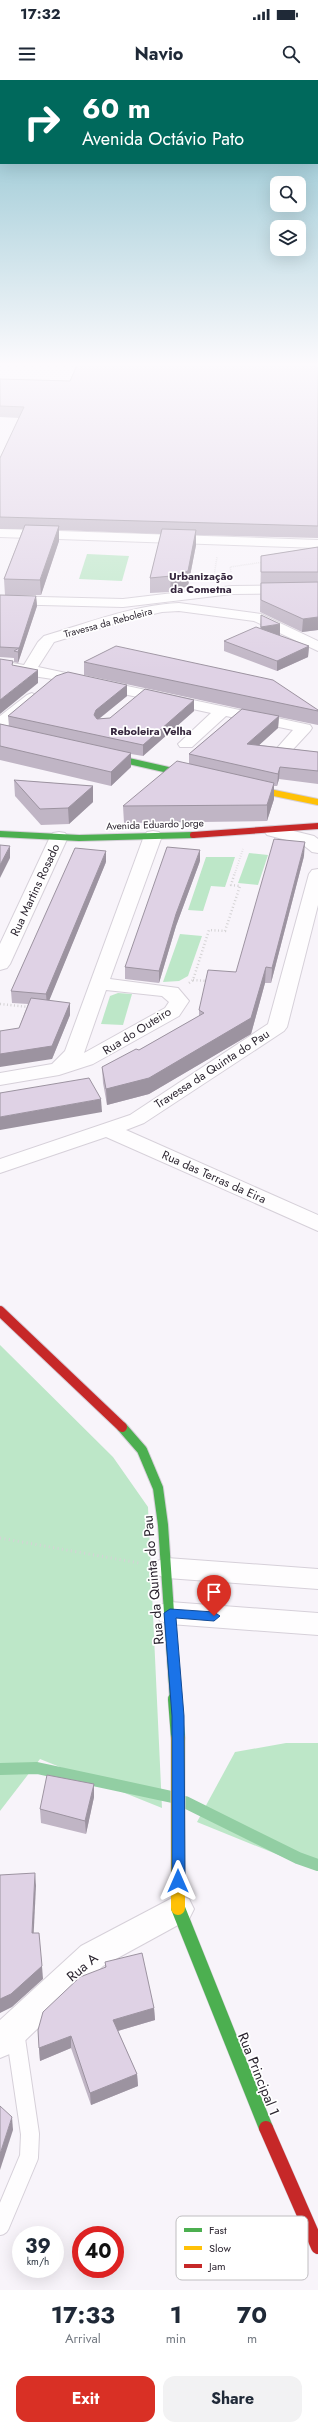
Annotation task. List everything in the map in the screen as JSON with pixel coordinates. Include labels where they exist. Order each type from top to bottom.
[{"type":"street","points":[[0,533],[318,544]]},
{"type":"street","points":[[0,600],[123,604],[232,590],[318,588]]},
{"type":"street","name":"Travessa da Reboleira","points":[[29,670],[45,642],[49,639],[130,615],[171,607],[256,617],[268,621],[318,647]]},
{"type":"street","points":[[0,666],[59,675],[304,728],[278,756]]},
{"type":"street","points":[[3,730],[59,675]]},
{"type":"street","points":[[125,706],[142,692]]},
{"type":"street","points":[[186,744],[223,710]]},
{"type":"street","points":[[93,753],[201,777]]},
{"type":"street","points":[[239,786],[318,802]]},
{"type":"street","name":"Avenida Eduardo Jorge","points":[[0,834],[59,837],[154,836],[273,831],[316,825]]},
{"type":"street","points":[[273,831],[308,840],[318,848]]},
{"type":"street","points":[[59,1068],[74,1053],[154,836]]},
{"type":"street","name":"Rua Martins Rosado","points":[[0,964],[59,837]]},
{"type":"street","name":"Travessa da Quinta do Pau","points":[[0,1166],[109,1130],[137,1119],[277,1027],[300,935],[318,874]]},
{"type":"street","name":"Rua do Outeiro","points":[[0,1079],[59,1068],[99,1055],[172,1012],[179,1001],[171,992],[100,984]]},
{"type":"street","name":"Rua das Terras da Eira","points":[[109,1130],[318,1224]]},
{"type":"street","name":"Rua da Quinta do Pau","points":[[0,1311],[129,1433],[142,1450],[158,1488],[167,1568],[178,1716],[178,1910]]},
{"type":"street","points":[[167,1568],[318,1579]]},
{"type":"street","points":[[170,1613],[318,1624]]},
{"type":"street","name":"Rua A","points":[[7,2036],[92,1956],[178,1910]]},
{"type":"street","name":"Rua Principal 1","points":[[178,1910],[253,2099],[304,2216]]},
{"type":"street","name":"Rua Principal 1","points":[[308,2224],[318,2247]]},
{"type":"lane","points":[[0,2226],[29,2157],[30,2134],[7,2036]]},
{"type":"path","points":[[220,540],[214,576],[220,576]]},
{"type":"path","points":[[226,576],[232,575]]},
{"type":"path","points":[[193,980],[209,930],[225,931],[240,886],[231,885],[250,832]]},
{"type":"path","points":[[171,992],[193,980],[216,982]]},
{"type":"path","points":[[0,1004],[30,1007]]},
{"type":"path","points":[[0,1538],[167,1568]]},
{"type":"green space","points":[[87,554],[129,556],[122,581],[79,579]]},
{"type":"green space","points":[[249,853],[268,855],[258,885],[238,883]]},
{"type":"green space","points":[[206,857],[235,857],[225,887],[211,886],[203,911],[188,910]]},
{"type":"green space","points":[[180,934],[202,936],[188,976],[179,981],[163,982]]},
{"type":"green space","points":[[118,993],[132,994],[123,1025],[101,1024],[110,996]]},
{"type":"green space","points":[[0,1345],[113,1457],[148,1507],[162,1808],[40,1759],[0,1811]]},
{"type":"green space","points":[[286,1743],[318,1743],[318,1871],[197,1822],[235,1752]]},
{"type":"building","points":[[0,466],[318,466],[318,526],[0,517]]},
{"type":"building","points":[[25,525],[59,526],[40,580],[4,579]]},
{"type":"building","points":[[162,529],[196,530],[188,571],[171,576],[150,578]]},
{"type":"building","points":[[318,547],[318,572],[261,572],[261,556]]},
{"type":"building","points":[[318,582],[318,617],[303,619],[261,600],[261,583]]},
{"type":"building","points":[[0,595],[36,596],[18,652],[14,651],[19,648],[0,647]]},
{"type":"building","points":[[261,615],[280,624],[261,627]]},
{"type":"building","points":[[256,627],[309,646],[277,661],[224,641]]},
{"type":"building","points":[[116,646],[273,680],[318,711],[84,662]]},
{"type":"building","points":[[0,659],[13,661],[12,665],[38,670],[0,700]]},
{"type":"building","points":[[68,672],[127,685],[96,710],[94,715],[97,719],[110,718],[145,689],[194,700],[143,745],[8,716],[56,676]]},
{"type":"building","points":[[242,709],[279,716],[247,744],[318,752],[318,771],[280,767],[278,774],[189,754]]},
{"type":"building","points":[[0,724],[131,753],[111,772],[0,746]]},
{"type":"building","points":[[177,761],[274,783],[267,805],[123,806]]},
{"type":"building","points":[[14,780],[93,786],[68,808],[40,809]]},
{"type":"building","points":[[274,839],[305,842],[272,968],[266,967],[251,1018],[149,1078],[106,1089],[102,1067],[136,1049],[139,1050],[204,1013],[199,1010],[208,970],[236,972]]},
{"type":"building","points":[[0,845],[10,846],[0,865]]},
{"type":"building","points":[[167,847],[200,850],[176,914],[159,971],[125,967]]},
{"type":"building","points":[[75,848],[106,851],[46,994],[11,991]]},
{"type":"building","points":[[31,998],[70,1003],[52,1046],[0,1054],[0,1031],[19,1028]]},
{"type":"building","points":[[89,1078],[101,1099],[0,1117],[0,1093]]},
{"type":"building","points":[[47,1775],[94,1784],[85,1821],[40,1809]]},
{"type":"building","points":[[35,1873],[32,1933],[39,1933],[42,1966],[11,1994],[0,1999],[0,1875]]},
{"type":"building","points":[[142,1953],[154,2008],[113,2020],[137,2074],[90,2093],[71,2036],[39,2048],[38,2030],[43,2012],[80,1977],[106,1967],[105,1962]]},
{"type":"building","points":[[0,2106],[12,2117],[0,2154]]},
{"type":"waterway","points":[[0,1769],[37,1768],[172,1797]]},
{"type":"waterway","points":[[185,1802],[298,1858],[318,1865]]},
{"type":"traffic: fast","points":[[102,755],[195,776]]},
{"type":"traffic: fast","points":[[0,834],[79,838],[193,835]]},
{"type":"traffic: fast","points":[[122,1427],[142,1450],[158,1488],[163,1525],[178,1738]]},
{"type":"traffic: fast","points":[[178,1908],[266,2128]]},
{"type":"traffic: slow","points":[[245,787],[318,802]]},
{"type":"traffic: slow","points":[[178,1738],[178,1908]]},
{"type":"traffic: jam","points":[[193,835],[318,826]]},
{"type":"traffic: jam","points":[[0,1311],[122,1427]]},
{"type":"traffic: jam","points":[[266,2128],[304,2216]]},
{"type":"traffic: jam","points":[[308,2224],[318,2247]]},
{"type":"district","name":"Urbanização da Cometna","points":[[201,582]]},
{"type":"district","name":"Reboleira Velha","points":[[151,731]]},
{"type":"route","points":[[178,1881],[178,1716],[170,1613],[214,1616]]}]
